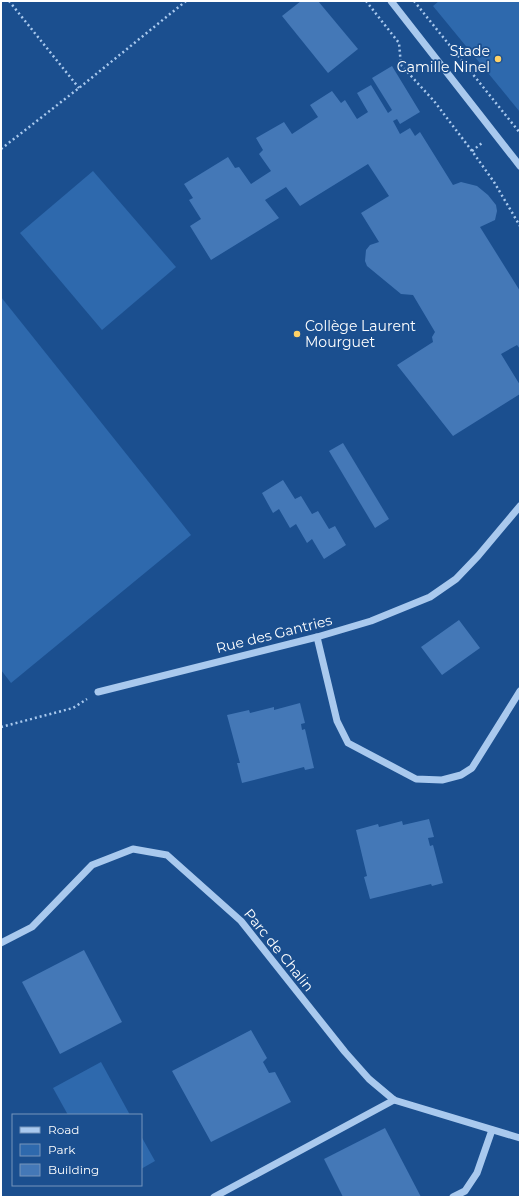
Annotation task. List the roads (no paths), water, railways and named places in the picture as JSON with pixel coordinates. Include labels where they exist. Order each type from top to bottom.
[{"type":"street","points":[[390,1],[520,166]]},
{"type":"street","name":"Rue des Gantries","points":[[98,692],[318,637],[371,621],[430,597],[456,578],[473,562],[520,506]]},
{"type":"street","points":[[318,637],[337,721],[348,743],[416,779],[442,780],[461,775],[472,768],[520,691]]},
{"type":"street","name":"Parc de Chalin","points":[[1,943],[32,927],[92,865],[133,849],[167,855],[241,921],[350,1058],[369,1079],[394,1100],[520,1138]]},
{"type":"street","points":[[214,1197],[394,1100]]},
{"type":"street","points":[[453,1197],[465,1191],[477,1173],[492,1130]]},
{"type":"place","name":"Stade Camille Ninel","points":[[498,59]]},
{"type":"place","name":"Collège Laurent Mourguet","points":[[297,334]]}]
